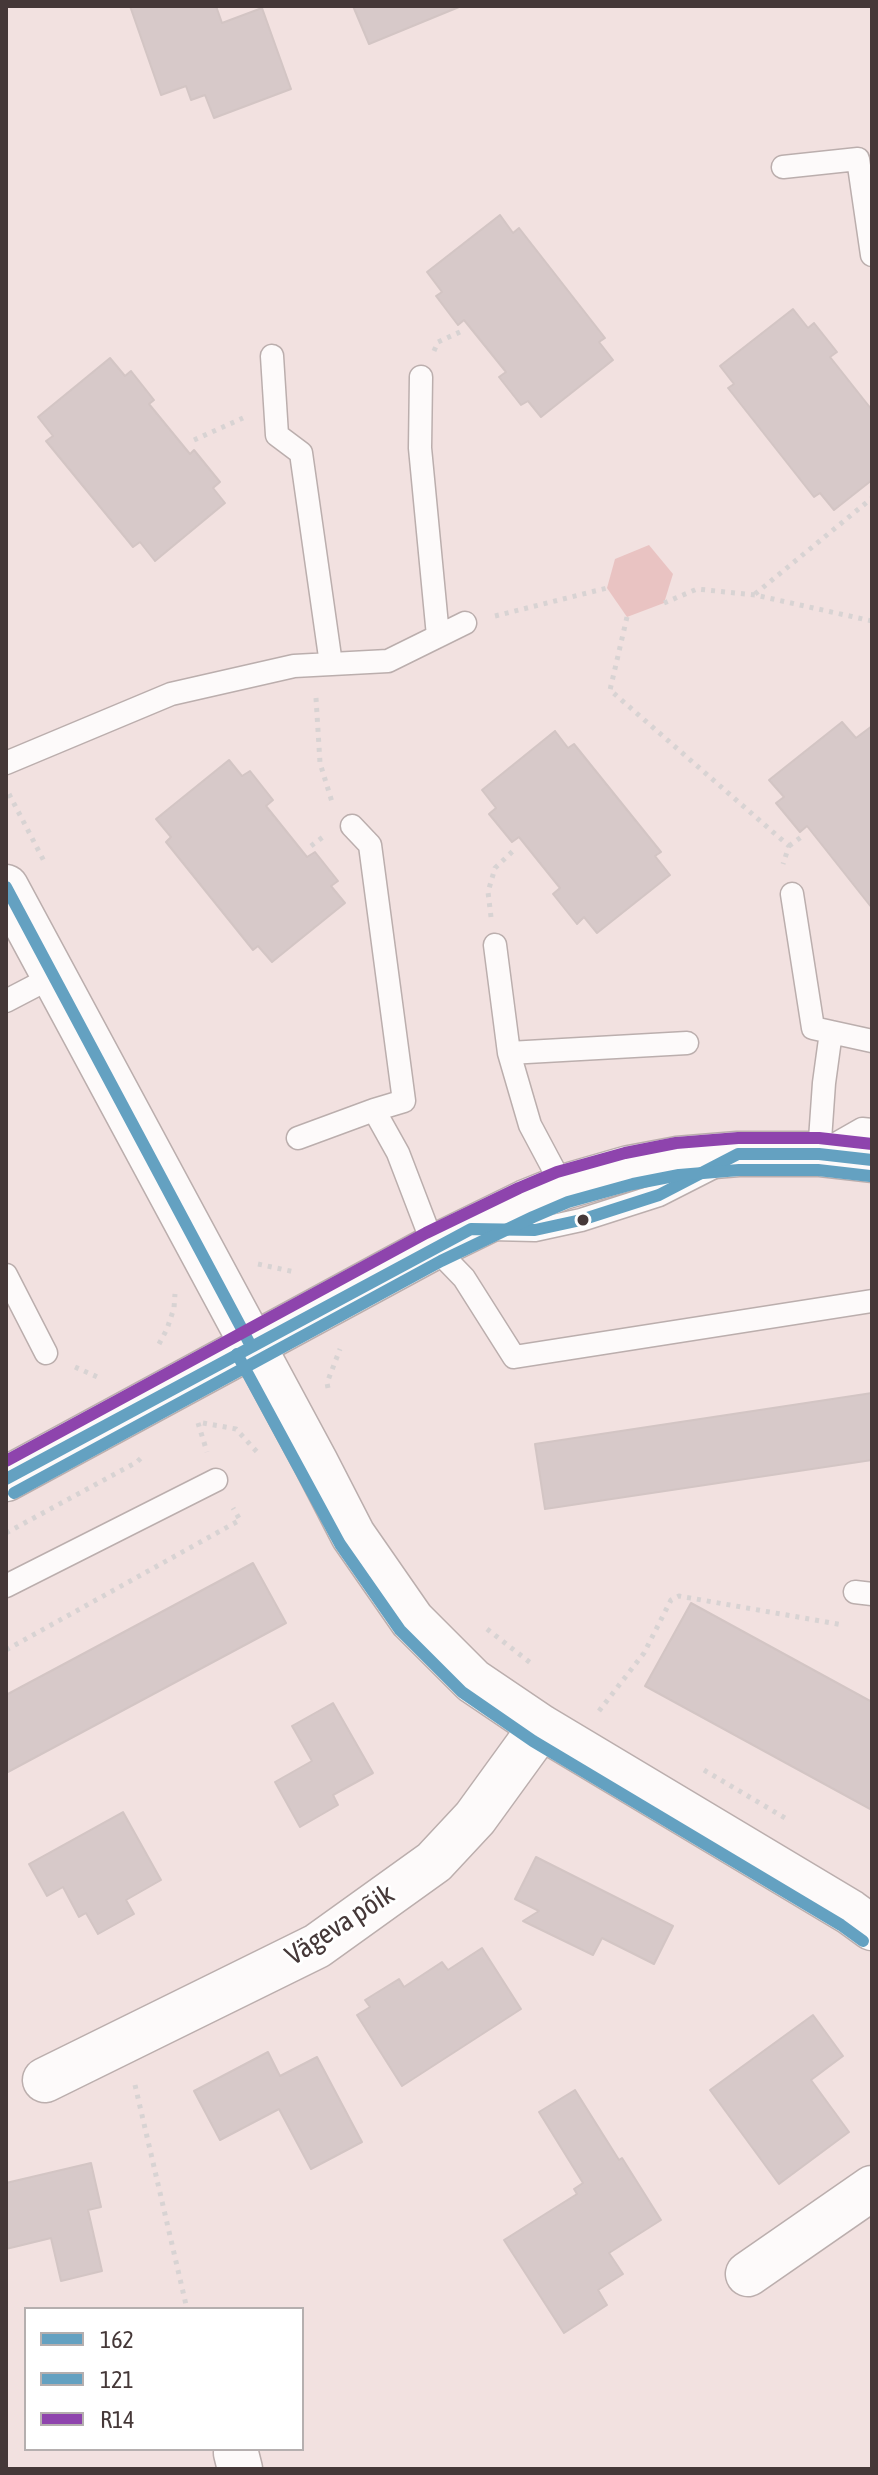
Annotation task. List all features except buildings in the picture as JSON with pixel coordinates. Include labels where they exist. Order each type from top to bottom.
[{"type":"street","points":[[6,887],[353,1535],[412,1620],[473,1681],[541,1727],[872,1928]]},
{"type":"street","points":[[6,1479],[133,1394],[251,1346],[452,1238],[563,1187],[629,1168],[677,1159],[738,1154],[819,1154],[872,1160]]},
{"type":"street","name":"Vägeva põik","points":[[45,2080],[317,1946],[434,1862],[475,1818],[541,1727]]},
{"type":"street","points":[[748,2274],[872,2188]]},
{"type":"lane","points":[[783,167],[858,159],[872,255]]},
{"type":"lane","points":[[272,356],[277,435],[301,453],[324,665]]},
{"type":"lane","points":[[421,377],[420,448],[438,636]]},
{"type":"lane","points":[[6,763],[171,694],[294,666],[388,661],[465,623]]},
{"type":"lane","points":[[298,1138],[404,1101],[370,845],[352,826]]},
{"type":"lane","points":[[792,894],[813,1028],[872,1041]]},
{"type":"lane","points":[[495,945],[509,1053],[530,1125],[563,1187]]},
{"type":"lane","points":[[6,1001],[54,976]]},
{"type":"lane","points":[[819,1154],[831,1032]]},
{"type":"lane","points":[[509,1053],[687,1043]]},
{"type":"lane","points":[[374,1110],[452,1238],[464,1278],[514,1357],[872,1301]]},
{"type":"lane","points":[[819,1154],[862,1129],[872,1130]]},
{"type":"lane","points":[[452,1238],[535,1230],[581,1220],[659,1195],[738,1154]]},
{"type":"lane","points":[[6,1275],[46,1353]]},
{"type":"lane","points":[[6,1586],[216,1480]]},
{"type":"path","points":[[194,440],[241,418],[276,413]]},
{"type":"path","points":[[755,595],[872,498]]},
{"type":"path","points":[[465,623],[607,588]]},
{"type":"path","points":[[664,603],[697,589],[755,595],[872,621]]},
{"type":"path","points":[[627,617],[610,690],[789,846]]},
{"type":"path","points":[[324,665],[320,763],[331,801],[352,826]]},
{"type":"path","points":[[6,788],[49,870]]},
{"type":"path","points":[[792,894],[783,879],[782,861],[789,846],[804,835]]},
{"type":"path","points":[[495,945],[488,892],[495,868],[515,849]]},
{"type":"path","points":[[255,1263],[300,1273]]},
{"type":"path","points":[[153,1354],[174,1308],[175,1287]]},
{"type":"path","points":[[328,1395],[327,1383],[341,1348]]},
{"type":"path","points":[[46,1353],[133,1394]]},
{"type":"path","points":[[612,1718],[597,1709],[644,1653],[671,1600],[679,1596],[857,1628]]},
{"type":"path","points":[[484,1626],[544,1672]]},
{"type":"path","points":[[703,1769],[796,1825]]},
{"type":"path","points":[[125,2041],[187,2307]]},
{"type":"shaded area","points":[[649,545],[673,574],[664,603],[627,617],[607,588],[615,559]]},
{"type":"transit line","name":"162","points":[[6,887],[251,1346]]},
{"type":"transit line","name":"R14","points":[[6,1461],[426,1233],[557,1172],[676,1143],[738,1138],[819,1138],[872,1144]]},
{"type":"transit line","name":"162","points":[[6,1479],[471,1229],[535,1230],[581,1220],[659,1195],[738,1154],[819,1154],[872,1160]]},
{"type":"transit line","name":"121","points":[[14,1493],[441,1261],[568,1202],[679,1175],[739,1170],[818,1170],[870,1176]]},
{"type":"transit line","name":"121","points":[[237,1354],[340,1544],[400,1630],[462,1692],[533,1741],[863,1941]]}]
